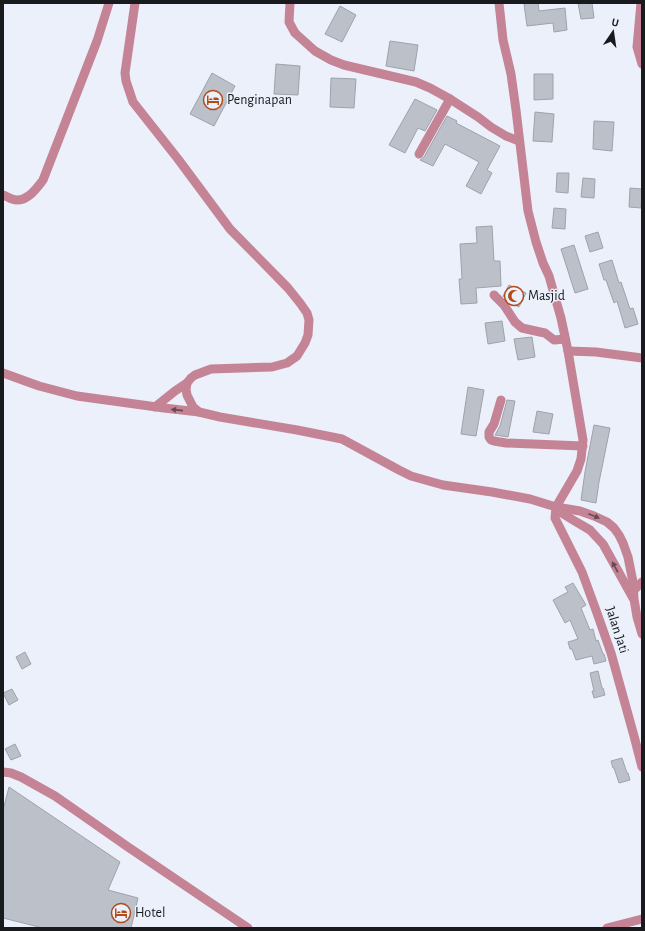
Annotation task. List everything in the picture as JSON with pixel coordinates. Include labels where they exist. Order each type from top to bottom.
[{"type":"street","points":[[3,195],[14,200],[24,199],[36,189],[43,180],[97,41],[109,3]]},
{"type":"street","points":[[135,3],[126,73],[126,81],[133,102],[178,159],[220,217],[288,288],[300,303],[309,320],[308,335],[305,343],[296,356],[287,363],[272,367],[211,369],[194,375],[187,383],[155,407]]},
{"type":"street","points":[[290,3],[289,22],[295,33],[315,51],[344,65],[416,82],[430,88],[450,99],[506,136],[519,141]]},
{"type":"street","points":[[499,3],[503,40],[511,74],[531,228],[549,276],[556,300],[568,351],[584,440],[582,459],[577,471],[556,507]]},
{"type":"street","points":[[640,3],[637,47],[642,64]]},
{"type":"street","points":[[419,154],[450,99]]},
{"type":"street","points":[[494,296],[504,305],[515,322],[522,328],[544,333],[554,340],[565,339]]},
{"type":"street","points":[[568,351],[596,352],[642,358]]},
{"type":"street","points":[[3,373],[39,386],[77,396],[199,412],[220,417],[333,436],[350,443],[399,470],[426,480],[443,485],[530,499],[556,507],[580,511],[594,516],[614,528],[621,539],[628,557],[633,582],[637,617],[642,634]]},
{"type":"street","points":[[187,383],[186,389],[189,399],[193,407],[199,412]]},
{"type":"street","points":[[501,400],[494,424],[489,432],[489,437],[491,440],[506,443],[583,446]]},
{"type":"street","points":[[556,507],[560,512],[590,530],[603,544],[634,600]]},
{"type":"street","name":"Jalan Jati","points":[[556,507],[555,518],[582,572],[609,647],[642,767]]},
{"type":"street","points":[[633,591],[642,582]]},
{"type":"street","points":[[3,772],[21,777],[55,796],[248,928]]},
{"type":"street","points":[[608,928],[642,919]]},
{"type":"building","points":[[538,3],[539,11],[565,8],[567,30],[554,32],[553,23],[527,26],[524,4]]},
{"type":"building","points":[[578,3],[592,3],[594,18],[581,19]]},
{"type":"building","points":[[340,6],[356,15],[342,42],[325,34]]},
{"type":"building","points":[[390,41],[418,45],[414,71],[386,66]]},
{"type":"building","name":"Penginapan","points":[[276,64],[300,66],[298,95],[274,94]]},
{"type":"building","name":"Penginapan","points":[[212,73],[235,86],[214,126],[190,114]]},
{"type":"building","points":[[534,74],[553,74],[553,99],[534,100]]},
{"type":"building","name":"Penginapan","points":[[331,78],[356,79],[354,108],[330,107]]},
{"type":"building","points":[[415,99],[437,110],[425,131],[418,128],[405,153],[389,145]]},
{"type":"building","points":[[535,112],[554,114],[552,142],[533,141]]},
{"type":"building","points":[[447,116],[457,121],[456,123],[500,146],[487,170],[492,173],[481,194],[466,186],[479,162],[445,144],[433,166],[420,160],[424,157]]},
{"type":"building","points":[[594,121],[614,122],[612,151],[593,149]]},
{"type":"building","points":[[557,173],[569,173],[568,193],[556,192]]},
{"type":"building","points":[[583,178],[595,179],[594,198],[581,197]]},
{"type":"building","points":[[630,188],[642,189],[641,208],[629,207]]},
{"type":"building","points":[[554,208],[566,209],[565,229],[552,228]]},
{"type":"building","points":[[492,226],[494,261],[500,261],[501,286],[476,288],[477,303],[461,304],[459,279],[462,279],[460,244],[477,243],[476,227]]},
{"type":"building","points":[[598,232],[603,248],[590,252],[585,236]]},
{"type":"building","points":[[574,245],[588,289],[575,293],[561,249]]},
{"type":"building","points":[[612,260],[619,283],[621,282],[630,309],[633,308],[638,324],[625,328],[617,301],[614,303],[599,264]]},
{"type":"building","name":"Masjid","points":[[509,285],[526,293],[519,307],[509,302],[503,296]]},
{"type":"building","points":[[502,321],[505,341],[488,344],[485,323]]},
{"type":"building","points":[[532,337],[535,357],[518,360],[514,339]]},
{"type":"building","points":[[468,387],[484,390],[476,436],[461,434]]},
{"type":"building","points":[[507,400],[515,401],[508,437],[495,435],[500,426]]},
{"type":"building","points":[[537,411],[553,414],[549,434],[533,432]]},
{"type":"building","points":[[594,425],[610,428],[596,503],[581,500]]},
{"type":"building","points":[[573,583],[586,605],[581,608],[590,630],[593,629],[596,641],[598,640],[606,661],[594,664],[592,656],[576,660],[572,649],[570,649],[568,642],[578,639],[570,620],[565,623],[553,600],[568,592],[565,587]]},
{"type":"building","points":[[25,652],[31,664],[22,669],[16,657]]},
{"type":"building","points":[[598,671],[605,695],[594,698],[590,673]]},
{"type":"building","points":[[12,689],[18,700],[9,705],[3,693]]},
{"type":"building","points":[[15,744],[21,756],[11,760],[5,749]]},
{"type":"building","points":[[622,758],[630,780],[619,783],[611,761]]},
{"type":"building","points":[[9,787],[120,862],[108,890],[138,898],[131,928],[43,928],[3,918],[3,810]]},
{"type":"place","name":"Penginapan","points":[[213,100]]},
{"type":"place","name":"Masjid","points":[[514,296]]},
{"type":"place","name":"Hotel","points":[[121,913]]}]
